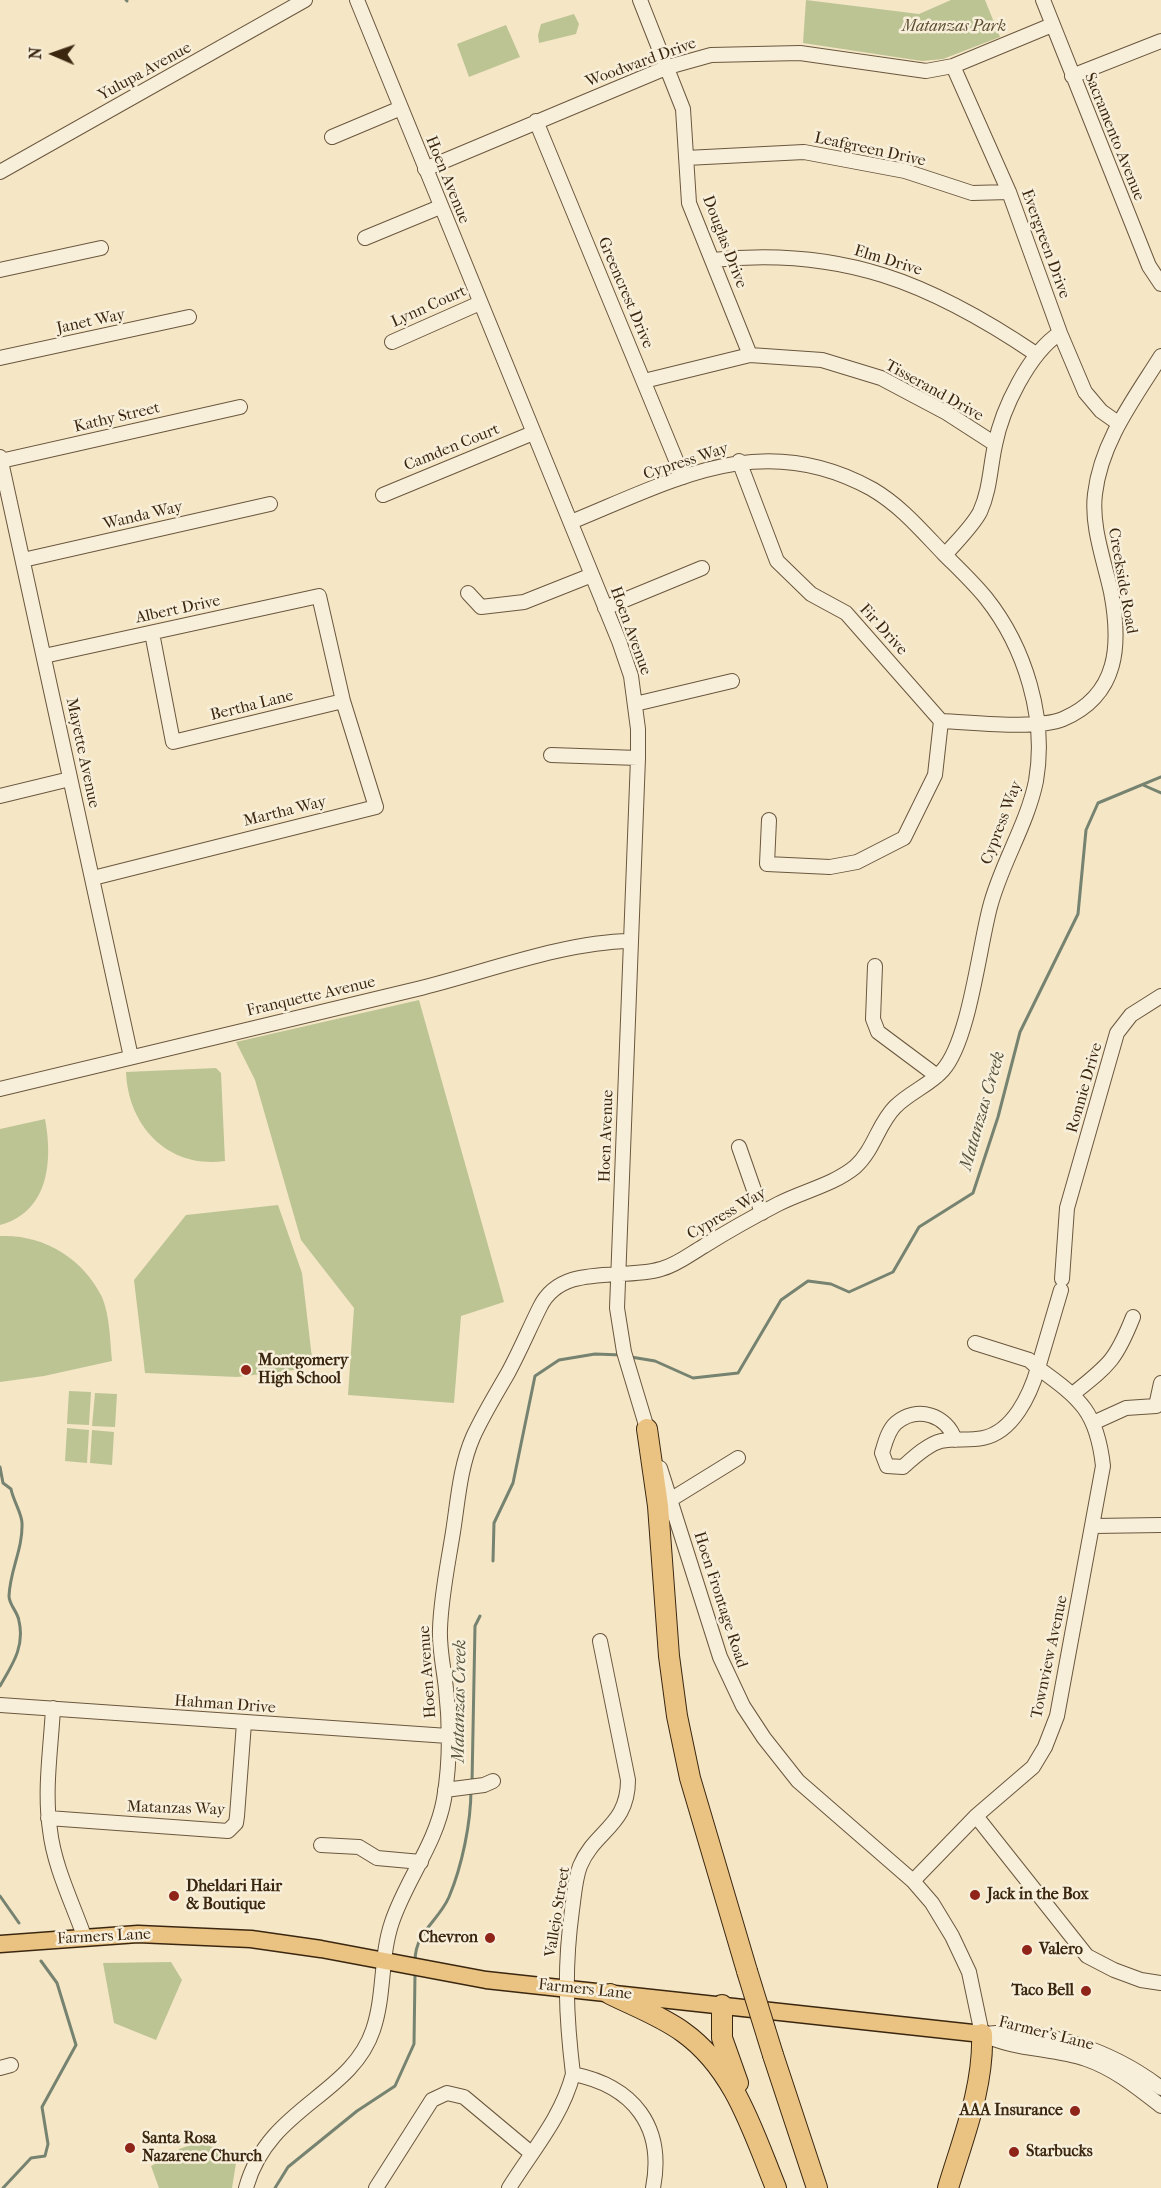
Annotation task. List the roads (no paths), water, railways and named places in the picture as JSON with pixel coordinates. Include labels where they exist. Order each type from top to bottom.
[{"type":"highway","points":[[647,1429],[658,1506],[669,1656],[677,1716],[690,1778],[773,2055],[817,2188]]},
{"type":"highway","points":[[610,1994],[672,2025],[699,2044],[728,2079],[750,2123]]},
{"type":"highway","points":[[722,2006],[722,2038],[750,2123],[776,2188]]},
{"type":"highway","points":[[948,2188],[975,2096],[982,2061],[982,2034]]},
{"type":"main road","name":"Farmers Lane","points":[[0,1944],[84,1936],[173,1934],[241,1938],[321,1949],[423,1969],[566,1989],[982,2034]]},
{"type":"street","name":"Yulupa Avenue","points":[[0,172],[305,0]]},
{"type":"street","name":"Hoen Avenue","points":[[246,2188],[258,2156],[274,2133],[350,2068],[365,2048],[376,2020],[383,1961],[392,1923],[436,1829],[445,1790],[448,1736],[440,1627],[460,1485],[471,1442],[549,1293],[569,1280],[618,1274],[638,758],[631,676],[571,522],[357,0]]},
{"type":"street","name":"Douglas Drive","points":[[640,0],[683,109],[689,203],[750,355]]},
{"type":"street","name":"Sacramento Avenue","points":[[1043,0],[1149,266],[1161,284]]},
{"type":"street","name":"Woodward Drive","points":[[425,169],[668,67],[711,55],[756,53],[827,56],[912,70],[938,70],[1052,25]]},
{"type":"street","points":[[1072,76],[1161,41]]},
{"type":"street","name":"Evergreen Drive","points":[[952,66],[1009,192],[1060,333],[1085,392],[1101,411],[1118,423]]},
{"type":"street","points":[[332,137],[401,108]]},
{"type":"street","name":"Greencrest Drive","points":[[536,121],[683,477]]},
{"type":"street","name":"Leafgreen Drive","points":[[686,158],[804,152],[905,171],[972,193],[1009,192]]},
{"type":"street","points":[[365,238],[440,207]]},
{"type":"street","points":[[0,270],[101,248]]},
{"type":"street","name":"Elm Drive","points":[[712,260],[746,256],[787,257],[866,269],[933,292],[985,319],[1036,354]]},
{"type":"street","name":"Lynn Court","points":[[392,342],[480,303]]},
{"type":"street","name":"Janet Way","points":[[0,358],[189,317]]},
{"type":"street","points":[[945,555],[979,514],[991,477],[995,444],[1010,401],[1036,354],[1046,342],[1060,333]]},
{"type":"street","name":"Tisserand Drive","points":[[644,381],[750,355],[822,360],[881,378],[947,413],[995,444]]},
{"type":"street","name":"Creekside Road","points":[[941,722],[1037,723],[1062,719],[1099,693],[1111,672],[1117,651],[1117,629],[1095,521],[1095,496],[1099,468],[1118,423],[1161,356]]},
{"type":"street","name":"Kathy Street","points":[[0,459],[240,407]]},
{"type":"street","name":"Camden Court","points":[[383,495],[533,433]]},
{"type":"street","name":"Mayette Avenue","points":[[0,459],[5,512],[23,560],[69,779],[132,1057]]},
{"type":"street","name":"Cypress Way","points":[[571,522],[683,477],[739,461],[796,462],[856,481],[903,511],[985,597],[1006,627],[1025,669],[1037,723],[1039,755],[1031,799],[1002,867],[993,897],[958,1046],[937,1076],[893,1109],[868,1152],[849,1172],[762,1213],[667,1267],[618,1274]]},
{"type":"street","name":"Fir Drive","points":[[739,461],[777,561],[811,594],[846,613],[941,722]]},
{"type":"street","name":"Wanda Way","points":[[23,560],[270,504]]},
{"type":"street","points":[[605,608],[702,568]]},
{"type":"street","points":[[468,593],[481,607],[524,602],[592,575]]},
{"type":"street","name":"Albert Drive","points":[[44,656],[319,596],[343,701]]},
{"type":"street","name":"Bertha Lane","points":[[152,633],[172,742],[343,701]]},
{"type":"street","points":[[635,704],[732,681]]},
{"type":"street","name":"Martha Way","points":[[93,878],[376,807],[343,701]]},
{"type":"street","points":[[769,820],[767,864],[830,867],[857,862],[904,838],[935,775],[941,722]]},
{"type":"street","points":[[551,755],[638,758]]},
{"type":"street","points":[[0,796],[69,779]]},
{"type":"street","name":"Franquette Avenue","points":[[0,1089],[419,989],[542,956],[612,941],[630,941]]},
{"type":"street","points":[[875,966],[873,1019],[878,1032],[937,1076]]},
{"type":"street","name":"Ronnie Drive","points":[[1038,1368],[1061,1285],[1067,1208],[1118,1033],[1131,1015],[1161,996]]},
{"type":"street","points":[[739,1147],[762,1213]]},
{"type":"street","name":"Hoen Frontage Road","points":[[618,1274],[620,1333],[630,1374],[720,1657],[749,1717],[803,1786],[913,1881],[939,1914],[959,1948],[972,1984],[982,2034]]},
{"type":"street","points":[[1074,1393],[1113,1359],[1133,1317]]},
{"type":"street","name":"Townview Avenue","points":[[913,1881],[976,1816],[1033,1767],[1045,1748],[1057,1716],[1094,1526],[1103,1466],[1100,1444],[1093,1423],[1074,1393],[1029,1360],[975,1343]]},
{"type":"street","points":[[955,1440],[951,1429],[941,1418],[927,1415],[908,1417],[894,1425],[882,1453],[887,1466],[898,1468],[939,1442],[968,1441],[1000,1432],[1016,1415],[1033,1385],[1038,1368]]},
{"type":"street","points":[[1093,1423],[1122,1409],[1156,1406],[1159,1401],[1161,1383]]},
{"type":"street","points":[[670,1500],[738,1458]]},
{"type":"street","points":[[1094,1526],[1161,1525]]},
{"type":"street","name":"Vallejo Street","points":[[509,2188],[563,2107],[573,2074],[566,1989],[571,1920],[580,1866],[621,1814],[628,1798],[628,1780],[600,1641]]},
{"type":"street","name":"Hahman Drive","points":[[0,1705],[448,1736]]},
{"type":"street","points":[[53,1708],[48,1818],[52,1843],[84,1936]]},
{"type":"street","name":"Matanzas Way","points":[[48,1818],[228,1831],[236,1823],[244,1723]]},
{"type":"street","points":[[445,1790],[489,1783]]},
{"type":"street","points":[[976,1816],[1087,1956],[1125,1974],[1161,1983]]},
{"type":"street","points":[[321,1845],[359,1847],[377,1858],[421,1862]]},
{"type":"street","name":"Farmers Lane","points":[[982,2034],[1004,2032],[1068,2042],[1124,2064],[1161,2088]]},
{"type":"street","name":"Farmer's Lane","points":[[982,2034],[1004,2043],[1086,2059],[1116,2072],[1161,2106]]},
{"type":"street","points":[[573,2074],[603,2081],[630,2100],[641,2113],[655,2145],[653,2188]]},
{"type":"street","points":[[376,2188],[432,2100],[447,2093],[464,2097],[531,2153]]},
{"type":"waterway","name":"Matanzas Creek","points":[[631,1357],[655,1361],[693,1378],[738,1373],[781,1300],[808,1281],[831,1284],[849,1292],[893,1272],[919,1227],[973,1193],[998,1117],[1020,1032],[1078,914],[1086,830],[1098,803],[1161,777]]},
{"type":"waterway","points":[[1143,785],[1161,793]]},
{"type":"waterway","name":"Matanzas Creek","points":[[493,1561],[494,1523],[513,1483],[535,1376],[559,1360],[595,1354],[622,1355]]},
{"type":"waterway","points":[[0,1467],[3,1483],[11,1489],[22,1523],[21,1542],[9,1596],[18,1618],[19,1647],[0,1686]]},
{"type":"waterway","name":"Matanzas Creek","points":[[472,1783],[475,1626],[480,1616]]},
{"type":"waterway","name":"Matanzas Creek","points":[[415,1961],[419,1942],[444,1906],[458,1872],[465,1844],[471,1789]]},
{"type":"waterway","points":[[0,1896],[19,1923]]},
{"type":"waterway","points":[[3,2188],[31,2158],[45,2156],[48,2144],[42,2107],[76,2045],[57,1983],[41,1961]]},
{"type":"waterway","name":"Matanzas Creek","points":[[275,2188],[288,2167],[357,2111],[395,2086],[414,2044],[415,1974]]},
{"type":"place","name":"Montgomery High School","points":[[246,1370]]},
{"type":"place","name":"Jack in the Box","points":[[975,1895]]},
{"type":"place","name":"Dheldari Hair & Boutique","points":[[174,1896]]},
{"type":"place","name":"Chevron","points":[[490,1938]]},
{"type":"place","name":"Valero","points":[[1027,1950]]},
{"type":"place","name":"Taco Bell","points":[[1086,1991]]},
{"type":"place","name":"AAA Insurance","points":[[1075,2111]]},
{"type":"place","name":"Santa Rosa Nazarene Church","points":[[130,2148]]},
{"type":"place","name":"Starbucks","points":[[1014,2152]]},
{"type":"park label","name":"Matanzas Park","points":[[954,27]]}]
